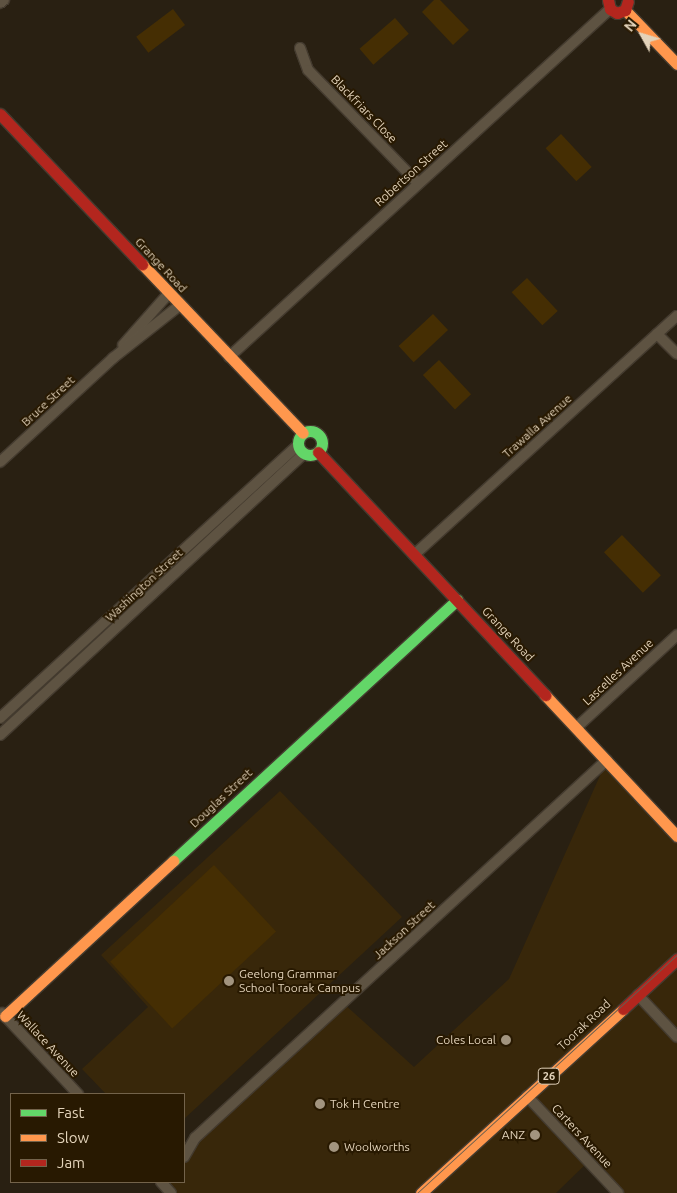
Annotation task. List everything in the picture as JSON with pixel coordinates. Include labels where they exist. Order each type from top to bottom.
[{"type":"street","points":[[0,4],[4,0]]},
{"type":"street","points":[[609,4],[617,12],[627,5],[677,64]]},
{"type":"street","name":"Robertson Street","points":[[229,357],[609,4]]},
{"type":"street","name":"Blackfriars Close","points":[[300,48],[308,70],[418,183]]},
{"type":"street","name":"Grange Road","points":[[0,114],[303,433]]},
{"type":"street","name":"Bruce Street","points":[[113,358],[169,293]]},
{"type":"street","name":"Bruce Street","points":[[0,462],[113,358],[180,305]]},
{"type":"street","name":"Trawalla Avenue","points":[[414,555],[677,316]]},
{"type":"street","points":[[657,334],[677,354]]},
{"type":"street","points":[[313,431],[319,434],[322,445],[318,452],[302,449],[303,433],[313,431]]},
{"type":"street","name":"Washington Street","points":[[0,718],[302,449]]},
{"type":"street","name":"Washington Street","points":[[0,735],[302,449]]},
{"type":"street","name":"Grange Road","points":[[318,452],[677,836]]},
{"type":"street","name":"Douglas Street","points":[[3,1013],[457,600]]},
{"type":"street","name":"Lascelles Avenue","points":[[577,727],[677,635]]},
{"type":"street","name":"Jackson Street","points":[[185,1155],[196,1138],[607,760]]},
{"type":"street","name":"Toorak Road","points":[[421,1193],[677,959]]},
{"type":"street","points":[[638,995],[677,1037]]},
{"type":"street","name":"Wallace Avenue","points":[[3,1013],[77,1093]]},
{"type":"street","name":"Carters Avenue","points":[[527,1096],[618,1193]]},
{"type":"street","name":"Jackson Street","points":[[185,1143],[196,1138]]},
{"type":"street","points":[[162,1183],[171,1193]]},
{"type":"shaded area","points":[[434,0],[440,0],[469,30],[453,45],[422,12]]},
{"type":"shaded area","points":[[173,9],[185,25],[148,53],[136,37]]},
{"type":"shaded area","points":[[395,18],[409,34],[373,65],[360,49]]},
{"type":"shaded area","points":[[561,134],[592,167],[576,181],[546,148]]},
{"type":"shaded area","points":[[527,278],[558,311],[542,325],[512,292]]},
{"type":"shaded area","points":[[433,314],[448,330],[414,362],[399,346]]},
{"type":"shaded area","points":[[439,360],[471,394],[455,409],[423,375]]},
{"type":"shaded area","points":[[622,535],[661,575],[643,593],[604,552]]},
{"type":"shaded area","points":[[607,760],[677,837],[677,1193],[618,1193],[589,1161],[556,1193],[170,1193],[162,1183],[185,1183],[185,1148],[343,1003],[414,1067],[509,979]]},
{"type":"shaded area","name":"Geelong Grammar School Toorak Campus","points":[[280,791],[402,917],[185,1118],[185,1093],[105,1093],[82,1069],[148,1007],[101,955]]},
{"type":"shaded area","points":[[214,865],[276,932],[172,1028],[110,962]]},
{"type":"tram line","points":[[417,1193],[677,955]]},
{"type":"traffic: fast","points":[[310,431],[315,432],[321,438],[322,443],[321,448],[315,454],[310,455],[305,454],[299,448],[298,443],[299,438],[305,432],[310,431]]},
{"type":"traffic: fast","points":[[173,861],[457,600]]},
{"type":"traffic: slow","points":[[625,10],[677,64]]},
{"type":"traffic: slow","points":[[142,264],[303,433]]},
{"type":"traffic: slow","points":[[545,695],[677,836]]},
{"type":"traffic: slow","points":[[5,1016],[173,861]]},
{"type":"traffic: slow","points":[[421,1193],[623,1009]]},
{"type":"traffic: jam","points":[[608,0],[610,9],[617,13],[625,10],[628,1]]},
{"type":"traffic: jam","points":[[0,114],[142,264]]},
{"type":"traffic: jam","points":[[318,452],[545,695]]},
{"type":"traffic: jam","points":[[623,1009],[677,959]]},
{"type":"place","name":"Geelong Grammar School Toorak Campus","points":[[229,981]]},
{"type":"place","name":"Coles Local","points":[[506,1040]]},
{"type":"place","name":"Tok H Centre","points":[[320,1104]]},
{"type":"place","name":"ANZ","points":[[535,1135]]},
{"type":"place","name":"Woolworths","points":[[334,1147]]}]
